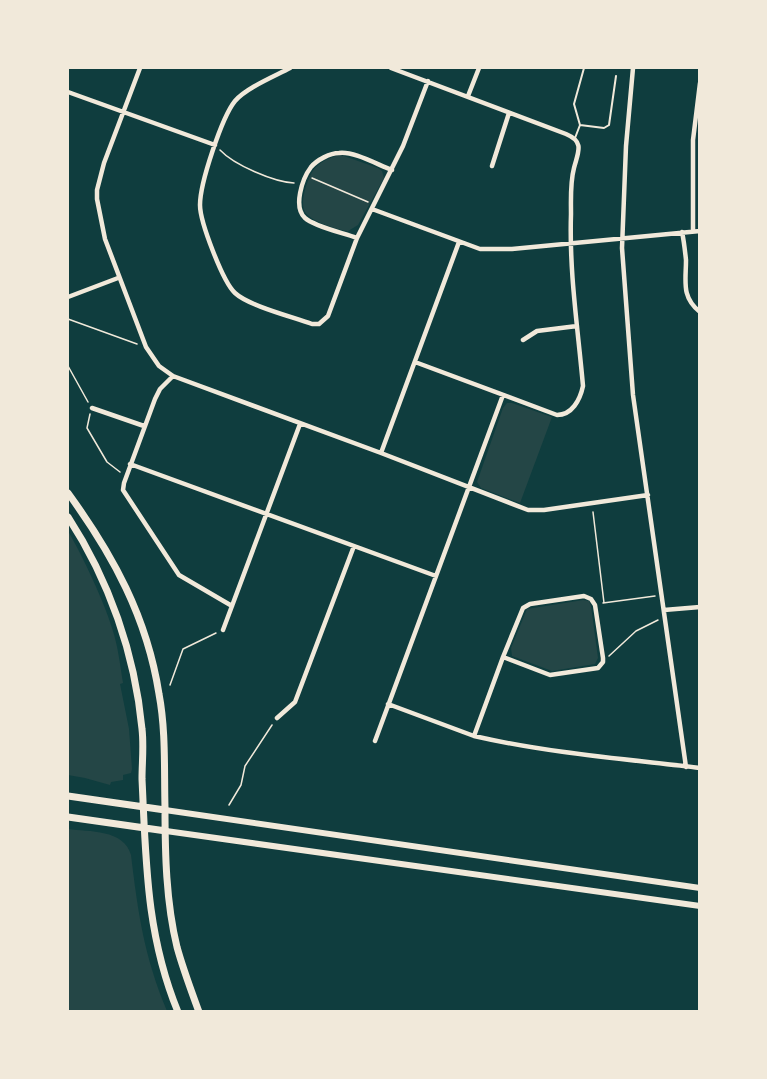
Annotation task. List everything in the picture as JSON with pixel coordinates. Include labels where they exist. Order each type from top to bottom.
[{"type":"main road","points":[[68,493],[108,551],[128,589],[152,660],[164,733],[168,883],[177,945],[199,1011]]},
{"type":"main road","points":[[68,517],[93,561],[110,598],[139,700],[143,733],[144,828],[150,910],[168,987],[178,1011]]},
{"type":"main road","points":[[68,796],[699,888]]},
{"type":"main road","points":[[68,817],[699,906]]},
{"type":"street","points":[[140,68],[104,163],[98,190],[101,226],[118,278],[146,347],[159,366],[173,376],[528,510],[544,510],[648,495]]},
{"type":"street","points":[[290,68],[243,94],[235,101],[216,145],[201,192],[200,212],[225,280],[241,297],[312,324],[319,324],[328,316],[357,238],[403,146],[428,81]]},
{"type":"street","points":[[391,68],[575,138],[579,153],[571,185],[570,244],[583,386],[579,399],[569,412],[557,415],[415,362]]},
{"type":"street","points":[[468,96],[479,68]]},
{"type":"street","points":[[633,68],[626,146],[622,238],[633,395],[686,767]]},
{"type":"street","points":[[693,230],[693,141],[699,83]]},
{"type":"street","points":[[68,92],[216,145]]},
{"type":"street","points":[[492,166],[509,112]]},
{"type":"street","points":[[357,238],[310,222],[303,216],[298,200],[304,182],[313,166],[327,156],[338,153],[349,153],[392,170]]},
{"type":"street","points":[[372,209],[459,242],[491,250],[699,231]]},
{"type":"street","points":[[682,232],[686,259],[685,290],[689,301],[699,312]]},
{"type":"street","points":[[381,453],[459,242]]},
{"type":"street","points":[[68,297],[118,278]]},
{"type":"street","points":[[523,340],[537,331],[578,326]]},
{"type":"street","points":[[173,376],[160,389],[144,426],[123,487],[125,495],[175,571],[232,606]]},
{"type":"street","points":[[375,741],[503,395]]},
{"type":"street","points":[[92,408],[144,426]]},
{"type":"street","points":[[223,630],[300,424]]},
{"type":"street","points":[[130,464],[436,576]]},
{"type":"street","points":[[276,718],[295,702],[354,546]]},
{"type":"street","points":[[474,736],[503,657],[523,608],[530,604],[584,596],[591,599],[595,605],[603,658],[601,665],[595,669],[550,675],[503,657]]},
{"type":"street","points":[[664,610],[699,607]]},
{"type":"street","points":[[388,704],[474,736],[540,748],[699,768]]},
{"type":"lane","points":[[575,138],[580,125],[574,104],[584,68]]},
{"type":"lane","points":[[580,125],[604,128],[609,125],[616,76]]},
{"type":"path","points":[[216,145],[227,157],[258,172],[291,183],[304,182]]},
{"type":"path","points":[[311,177],[369,202]]},
{"type":"path","points":[[68,318],[146,347]]},
{"type":"path","points":[[68,366],[92,408],[87,428],[107,462],[126,477]]},
{"type":"path","points":[[592,503],[604,603]]},
{"type":"path","points":[[599,604],[657,596]]},
{"type":"path","points":[[603,658],[608,657],[636,632],[656,621],[665,619]]},
{"type":"path","points":[[170,685],[183,649],[223,630]]},
{"type":"path","points":[[228,805],[241,785],[245,766],[276,718]]},
{"type":"shaded area","points":[[341,155],[378,168],[382,171],[384,178],[358,225],[348,231],[318,222],[303,208],[305,189],[313,171],[324,161]]},
{"type":"shaded area","points":[[507,403],[552,417],[520,503],[481,488],[477,482],[503,408]]},
{"type":"shaded area","points":[[68,531],[103,604],[114,635],[120,662],[123,683],[120,684],[129,729],[132,769],[131,773],[123,775],[123,780],[111,782],[110,785],[68,775]]},
{"type":"shaded area","points":[[589,601],[591,606],[598,658],[595,664],[552,671],[512,656],[511,648],[527,609]]},
{"type":"shaded area","points":[[68,829],[105,833],[121,840],[127,847],[131,855],[147,953],[167,1011],[68,1011]]}]
